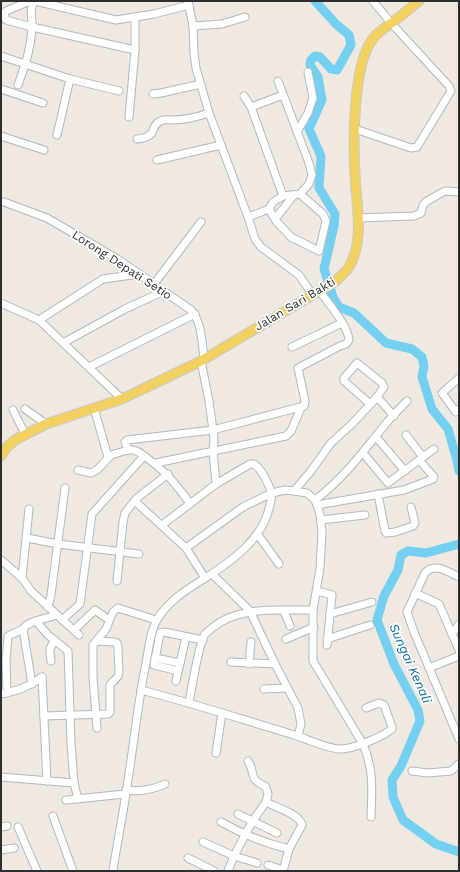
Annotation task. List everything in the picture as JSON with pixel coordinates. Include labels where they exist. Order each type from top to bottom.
[{"type":"main road","name":"Jalan Sari Bakti","points":[[1,456],[7,447],[25,434],[46,424],[122,399],[202,360],[319,291],[336,280],[348,268],[357,242],[358,218],[354,174],[355,129],[357,91],[363,59],[372,40],[380,31],[419,1]]},
{"type":"street","points":[[135,50],[32,28],[6,20],[4,14],[6,11],[30,1],[34,1],[116,20],[154,14],[189,3],[193,26],[196,68],[221,145],[255,239],[261,247],[319,291],[349,336],[349,340],[346,344],[298,368],[305,401],[304,406],[301,408],[286,436],[156,464]]},
{"type":"street","points":[[18,85],[30,50],[32,28],[30,10],[34,1]]},
{"type":"street","points":[[355,129],[411,148],[417,148],[451,91],[449,86],[372,1]]},
{"type":"street","points":[[129,117],[135,50],[135,17]]},
{"type":"street","points":[[193,26],[222,24],[245,17]]},
{"type":"street","points":[[1,56],[70,79],[119,92]]},
{"type":"street","points":[[297,132],[308,113],[313,98],[308,72]]},
{"type":"street","points":[[57,135],[70,79]]},
{"type":"street","points":[[275,219],[297,194],[309,184],[312,175],[309,163],[278,81]]},
{"type":"street","points":[[154,94],[201,84]]},
{"type":"street","points":[[1,90],[43,103]]},
{"type":"street","points":[[251,107],[283,95]]},
{"type":"street","points":[[244,96],[251,107],[282,196]]},
{"type":"street","points":[[137,138],[148,137],[152,134],[157,122],[162,120],[189,120],[210,113]]},
{"type":"street","points":[[1,136],[44,150]]},
{"type":"street","points":[[157,160],[221,145]]},
{"type":"street","points":[[358,218],[414,216],[421,213],[423,205],[427,200],[445,191],[459,192]]},
{"type":"street","points":[[248,217],[269,209],[273,202],[282,196],[297,194],[323,214],[326,220],[319,252],[291,237],[275,219],[269,209]]},
{"type":"street","name":"Lorong Depati Setio","points":[[4,202],[47,218],[116,258],[195,314]]},
{"type":"street","points":[[154,284],[200,222]]},
{"type":"street","points":[[39,320],[103,280],[140,274]]},
{"type":"street","points":[[63,342],[125,309],[164,291]]},
{"type":"street","points":[[2,305],[39,320],[122,399]]},
{"type":"street","points":[[89,367],[195,314],[200,329],[202,360],[213,430],[216,484]]},
{"type":"street","points":[[292,348],[342,324]]},
{"type":"street","points":[[294,491],[311,471],[331,443],[370,404],[377,397],[384,387],[384,385],[357,363],[344,378],[344,381],[370,404]]},
{"type":"street","points":[[459,378],[442,393],[456,412],[459,409]]},
{"type":"street","points":[[377,397],[394,416]]},
{"type":"street","points":[[316,503],[364,453],[386,424],[407,401]]},
{"type":"street","points":[[94,408],[108,457]]},
{"type":"street","points":[[128,450],[127,440],[213,430],[301,408]]},
{"type":"street","points":[[25,409],[46,424]]},
{"type":"street","points":[[13,410],[25,434]]},
{"type":"street","points":[[316,503],[404,490],[433,479],[433,474],[406,435]]},
{"type":"street","points":[[376,437],[405,471]]},
{"type":"street","points":[[364,453],[388,483],[434,449]]},
{"type":"street","points":[[78,470],[91,473],[98,469],[111,455],[128,450],[136,450],[168,474],[190,503]]},
{"type":"street","points":[[47,781],[42,677],[32,684],[12,693],[4,694],[8,636],[23,629],[24,626],[36,621],[60,618],[80,604],[92,514],[144,456]]},
{"type":"street","points":[[162,525],[216,484],[250,464],[257,466],[267,480],[272,493],[272,502],[268,515],[258,535],[241,552],[189,588],[167,606],[156,620],[153,631],[152,659],[155,666],[178,671]]},
{"type":"street","points":[[117,582],[119,552],[125,513],[137,498],[168,474]]},
{"type":"street","points":[[48,607],[51,595],[65,488]]},
{"type":"street","points":[[186,548],[243,507],[272,493],[286,490],[307,493],[316,503],[321,520],[322,532],[320,568],[313,610],[313,661],[363,744],[369,758],[372,781],[370,817]]},
{"type":"street","points":[[378,494],[386,533],[395,532],[413,526],[415,523],[411,507]]},
{"type":"street","points":[[136,500],[138,504],[186,548],[208,576],[250,612],[300,712],[301,724],[298,736]]},
{"type":"street","points":[[22,578],[29,509]]},
{"type":"street","points":[[321,520],[365,515]]},
{"type":"street","points":[[258,535],[279,564]]},
{"type":"street","points":[[27,538],[58,544],[139,554]]},
{"type":"street","points":[[1,560],[22,578],[31,591],[79,635]]},
{"type":"street","points":[[459,577],[440,568],[431,568],[425,573],[408,609],[408,616],[459,739]]},
{"type":"street","points":[[317,591],[332,595],[327,642],[370,625]]},
{"type":"street","points":[[415,593],[439,604],[459,650]]},
{"type":"street","points":[[330,614],[372,602]]},
{"type":"street","points":[[97,728],[92,645],[106,629],[112,612],[118,608],[156,620]]},
{"type":"street","points":[[74,630],[95,610],[109,620]]},
{"type":"street","points":[[189,703],[200,648],[206,633],[225,619],[250,612],[313,610]]},
{"type":"street","points":[[284,611],[290,626]]},
{"type":"street","points":[[36,621],[55,641],[68,651],[74,783],[78,799]]},
{"type":"street","points":[[452,634],[459,624]]},
{"type":"street","points":[[286,639],[314,628]]},
{"type":"street","points":[[23,629],[32,684]]},
{"type":"street","points":[[113,871],[141,690],[160,633],[164,632],[203,640]]},
{"type":"street","points":[[176,681],[186,637]]},
{"type":"street","points":[[52,661],[49,649],[55,641]]},
{"type":"street","points":[[44,716],[96,715],[108,714],[110,712],[110,685],[119,674],[117,643],[96,641]]},
{"type":"street","points":[[249,664],[251,642]]},
{"type":"street","points":[[429,668],[459,656]]},
{"type":"street","points":[[152,659],[180,663]]},
{"type":"street","points":[[231,662],[275,664]]},
{"type":"street","points":[[264,689],[287,688]]},
{"type":"street","points":[[141,690],[298,736],[331,748],[341,749],[359,746],[390,731],[392,727],[384,705],[381,703],[366,708]]},
{"type":"street","points":[[216,753],[222,713]]},
{"type":"street","points":[[228,871],[234,856],[252,822],[266,802],[268,790],[253,778],[251,766],[248,761]]},
{"type":"street","points":[[412,771],[428,773],[451,771],[459,764]]},
{"type":"street","points":[[1,777],[74,783]]},
{"type":"street","points":[[66,800],[152,790],[165,784]]},
{"type":"street","points":[[266,802],[295,816],[301,821],[302,825],[289,849],[283,871],[268,865]]},
{"type":"street","points":[[238,814],[277,833]]},
{"type":"street","points":[[53,816],[73,871]]},
{"type":"street","points":[[221,822],[245,835],[289,849]]},
{"type":"street","points":[[18,827],[36,871]]},
{"type":"street","points":[[203,842],[234,856],[257,863]]},
{"type":"street","points":[[1,850],[14,848]]},
{"type":"street","points":[[188,858],[214,871]]},
{"type":"waterway","name":"Sungai Kenali","points":[[315,1],[336,24],[349,35],[351,45],[337,70],[331,69],[320,57],[315,56],[311,60],[310,65],[318,77],[322,100],[309,129],[321,156],[319,188],[335,214],[334,226],[324,269],[333,297],[339,307],[354,313],[386,343],[412,349],[422,357],[424,366],[422,377],[432,409],[448,429],[459,471]]},
{"type":"waterway","name":"Sungai Kenali","points":[[459,544],[426,553],[408,551],[401,555],[398,570],[384,596],[377,620],[394,664],[418,710],[420,721],[401,766],[392,780],[393,797],[403,820],[436,844],[459,852]]}]
